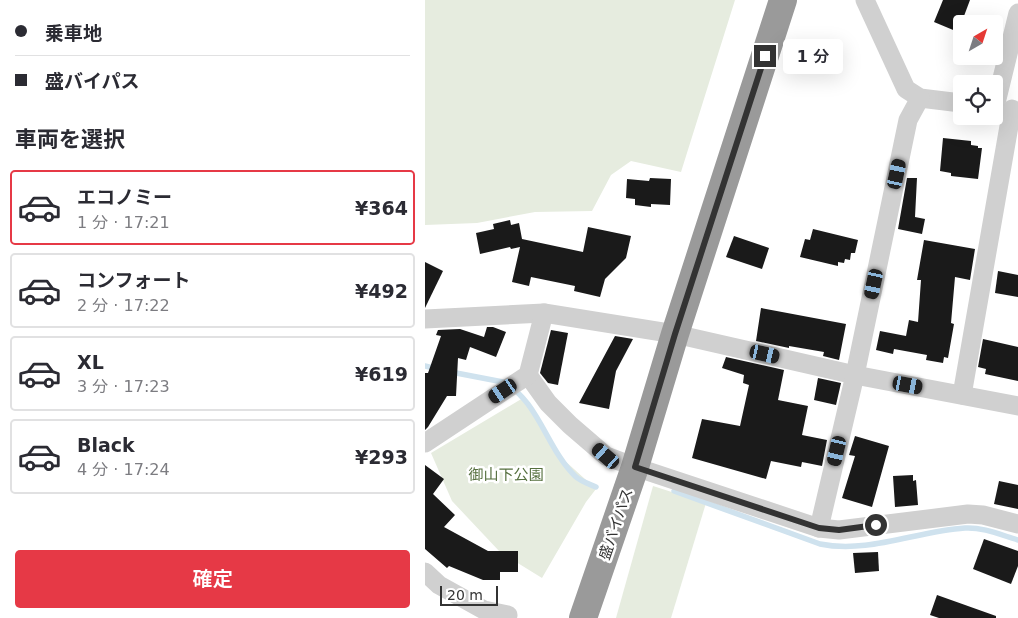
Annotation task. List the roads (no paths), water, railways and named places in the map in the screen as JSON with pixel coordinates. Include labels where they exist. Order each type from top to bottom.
[{"type":"highway","name":"盛バイパス","points":[[583,618],[635,467],[675,334],[783,0]]},
{"type":"street","points":[[865,0],[906,89],[920,98],[953,102]]},
{"type":"street","points":[[962,395],[1018,13]]},
{"type":"street","points":[[819,528],[855,375],[908,120],[920,98]]},
{"type":"street","points":[[425,443],[524,377],[544,313]]},
{"type":"street","points":[[425,320],[544,313],[675,334],[855,375],[1018,406]]},
{"type":"street","points":[[524,377],[548,404],[606,456],[819,528],[839,530],[968,514],[983,515],[1018,524]]},
{"type":"street","points":[[425,572],[439,585],[484,610],[508,615]]},
{"type":"waterway","points":[[425,366],[437,369]]},
{"type":"waterway","points":[[451,372],[503,382],[515,390],[534,413],[565,465],[577,478],[596,487]]},
{"type":"waterway","points":[[674,491],[820,544],[856,546],[965,528],[985,530],[1018,540]]},
{"type":"park label","name":"御山下公園","points":[[506,475]]}]
